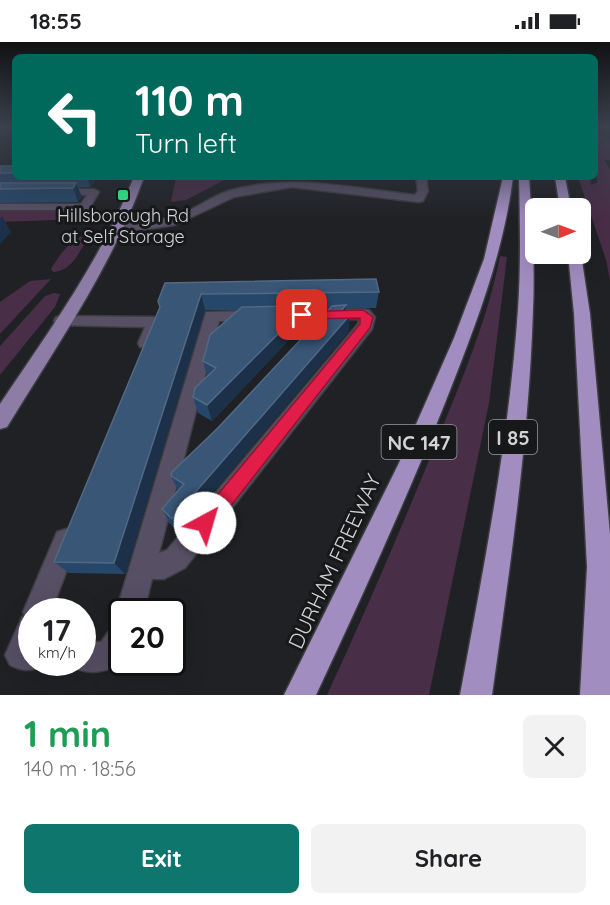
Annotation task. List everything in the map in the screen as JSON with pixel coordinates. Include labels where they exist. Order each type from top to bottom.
[{"type":"highway","name":"DURHAM FREEWAY","points":[[300,695],[384,525],[466,329],[487,271],[507,180]]},
{"type":"highway","name":"I 85","points":[[476,695],[506,503],[520,375],[526,259],[524,180]]},
{"type":"highway","points":[[561,180],[564,198]]},
{"type":"highway","points":[[575,264],[583,322],[600,567],[596,695]]},
{"type":"highway","points":[[600,567],[610,605]]},
{"type":"main road","points":[[0,421],[98,263],[138,180]]},
{"type":"lane","points":[[118,225],[141,226],[175,221],[231,194],[292,183],[419,199],[423,191],[421,180]]},
{"type":"lane","points":[[0,207],[85,207],[94,192],[47,192]]},
{"type":"lane","points":[[134,598],[212,316],[363,314],[367,317],[366,325],[176,559],[164,566],[143,566]]},
{"type":"lane","points":[[309,332],[325,315]]},
{"type":"lane","points":[[62,321],[155,321],[137,364]]},
{"type":"lane","points":[[168,476],[198,448]]},
{"type":"lane","points":[[44,598],[72,526]]},
{"type":"shaded area","points":[[598,157],[610,157],[610,160],[604,160],[610,169],[610,280],[606,260],[591,216],[591,198],[585,198],[579,180],[590,180],[591,185],[598,182]]},
{"type":"shaded area","points":[[175,180],[224,180],[186,200],[171,202]]},
{"type":"shaded area","points":[[51,208],[88,211],[83,219],[0,222],[0,209]]},
{"type":"shaded area","points":[[80,237],[87,237],[87,240],[73,261],[65,269],[53,272],[51,269],[60,255]]},
{"type":"shaded area","points":[[500,256],[507,257],[489,403],[429,695],[327,695],[384,568],[455,396],[481,326]]},
{"type":"shaded area","points":[[51,279],[0,334],[0,302],[30,281]]},
{"type":"shaded area","points":[[60,294],[55,307],[0,375],[0,346],[45,296]]},
{"type":"building","points":[[0,166],[12,166],[12,173],[0,173]]},
{"type":"building","points":[[0,183],[76,183],[73,188],[0,189]]},
{"type":"building","points":[[376,279],[379,292],[201,294],[114,563],[54,562],[160,307],[158,301],[165,283]]},
{"type":"building","points":[[346,305],[340,312],[350,315],[172,519],[162,509],[184,484],[171,476],[172,472],[219,427],[332,306]]},
{"type":"building","points":[[306,306],[207,405],[193,397],[195,388],[216,368],[203,361],[210,335],[242,307]]},
{"type":"place","name":"Hillsborough Rd at Self Storage","points":[[123,195]]},
{"type":"route","points":[[205,523],[366,325],[367,317],[363,314],[302,315]]}]
